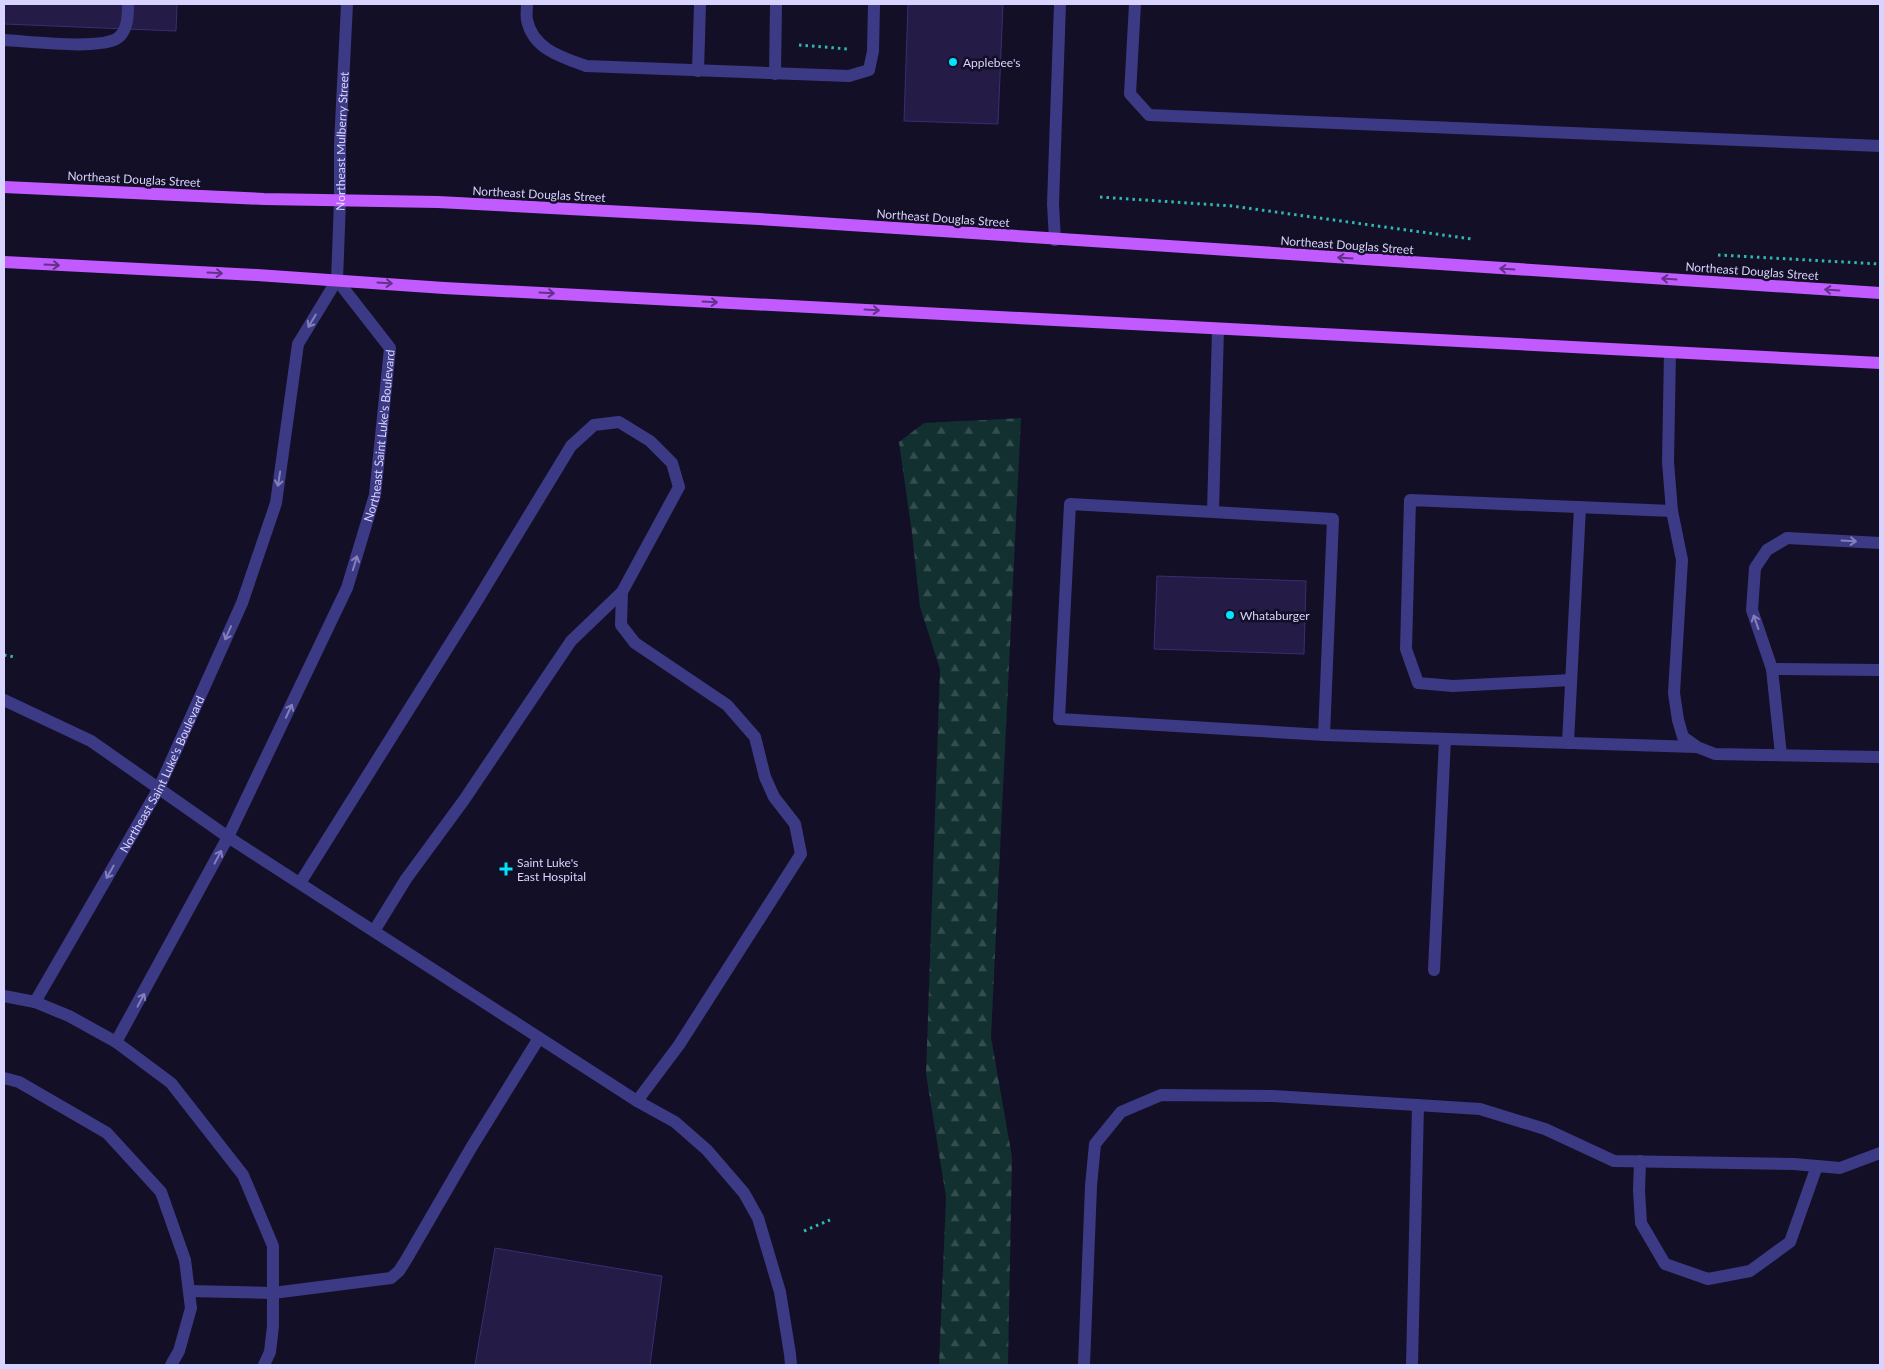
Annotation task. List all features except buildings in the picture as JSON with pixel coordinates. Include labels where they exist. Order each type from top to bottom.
[{"type":"main road","name":"Northeast Douglas Street","points":[[4,187],[264,199],[438,202],[760,219],[1055,240],[1880,293]]},
{"type":"main road","points":[[4,262],[454,288],[1880,364]]},
{"type":"street","points":[[4,40],[86,44],[100,44],[111,41],[119,36],[126,26],[128,4]]},
{"type":"street","name":"Northeast Mulberry Street","points":[[337,280],[340,144],[347,4]]},
{"type":"street","points":[[527,4],[526,19],[536,39],[555,55],[586,66],[849,76],[868,70],[874,51],[874,4]]},
{"type":"street","points":[[698,71],[700,4]]},
{"type":"street","points":[[775,74],[776,4]]},
{"type":"street","points":[[1055,240],[1053,204],[1060,4]]},
{"type":"street","points":[[1135,4],[1130,94],[1149,115],[1880,146]]},
{"type":"street","name":"Northeast Saint Luke's Boulevard","points":[[35,1002],[159,788],[242,603],[276,503],[298,344],[337,280],[390,348],[375,495],[347,588],[228,837],[116,1042]]},
{"type":"street","points":[[1213,512],[1218,329]]},
{"type":"street","points":[[1670,352],[1668,462],[1672,512],[1682,560],[1674,693],[1683,737],[1697,747],[1715,754],[1880,757]]},
{"type":"street","points":[[300,883],[475,604],[571,446],[594,425],[619,422],[650,441],[672,462],[679,487],[622,592],[571,640],[464,800],[406,879],[374,931]]},
{"type":"street","points":[[1571,680],[1453,686],[1418,683],[1406,649],[1410,500],[1672,512]]},
{"type":"street","points":[[1324,735],[1332,519],[1070,504],[1059,719],[1324,735],[1697,747]]},
{"type":"street","points":[[1568,743],[1580,507]]},
{"type":"street","points":[[1781,755],[1772,669],[1752,610],[1755,568],[1767,550],[1787,538],[1880,543]]},
{"type":"street","points":[[622,592],[621,625],[635,644],[727,705],[755,737],[765,777],[774,797],[795,824],[801,854],[679,1045],[637,1101]]},
{"type":"street","points":[[1772,669],[1880,670]]},
{"type":"street","points":[[4,700],[92,741],[228,837],[637,1101],[675,1122],[707,1150],[744,1193],[758,1218],[780,1292],[790,1365]]},
{"type":"street","points":[[1434,970],[1446,739]]},
{"type":"street","points":[[4,996],[35,1002],[69,1016],[116,1042],[171,1083],[243,1174],[273,1246],[274,1326],[270,1352],[264,1365]]},
{"type":"street","points":[[189,1291],[273,1293],[390,1278],[399,1271],[539,1038]]},
{"type":"street","points":[[4,1078],[19,1082],[106,1133],[161,1192],[185,1260],[191,1308],[179,1351],[171,1365]]},
{"type":"street","points":[[1084,1365],[1091,1186],[1096,1144],[1121,1112],[1161,1095],[1273,1096],[1480,1109],[1545,1128],[1614,1161],[1794,1164],[1840,1168],[1880,1153]]},
{"type":"street","points":[[1412,1365],[1418,1105]]},
{"type":"street","points":[[1640,1161],[1641,1223],[1665,1264],[1708,1279],[1750,1271],[1790,1242],[1817,1166]]},
{"type":"path","points":[[791,45],[849,49]]},
{"type":"path","points":[[1100,197],[1232,206],[1478,240]]},
{"type":"path","points":[[1712,255],[1880,264]]},
{"type":"path","points":[[4,655],[15,657]]},
{"type":"path","points":[[804,1231],[830,1220]]},
{"type":"green space","points":[[1021,418],[991,1037],[1012,1157],[1008,1365],[939,1365],[946,1197],[926,1074],[940,669],[920,607],[899,442],[924,423]]},
{"type":"place","name":"Applebee's","points":[[953,62]]},
{"type":"place","name":"Whataburger","points":[[1230,615]]},
{"type":"place","name":"Saint Luke's East Hospital","points":[[506,869]]}]
